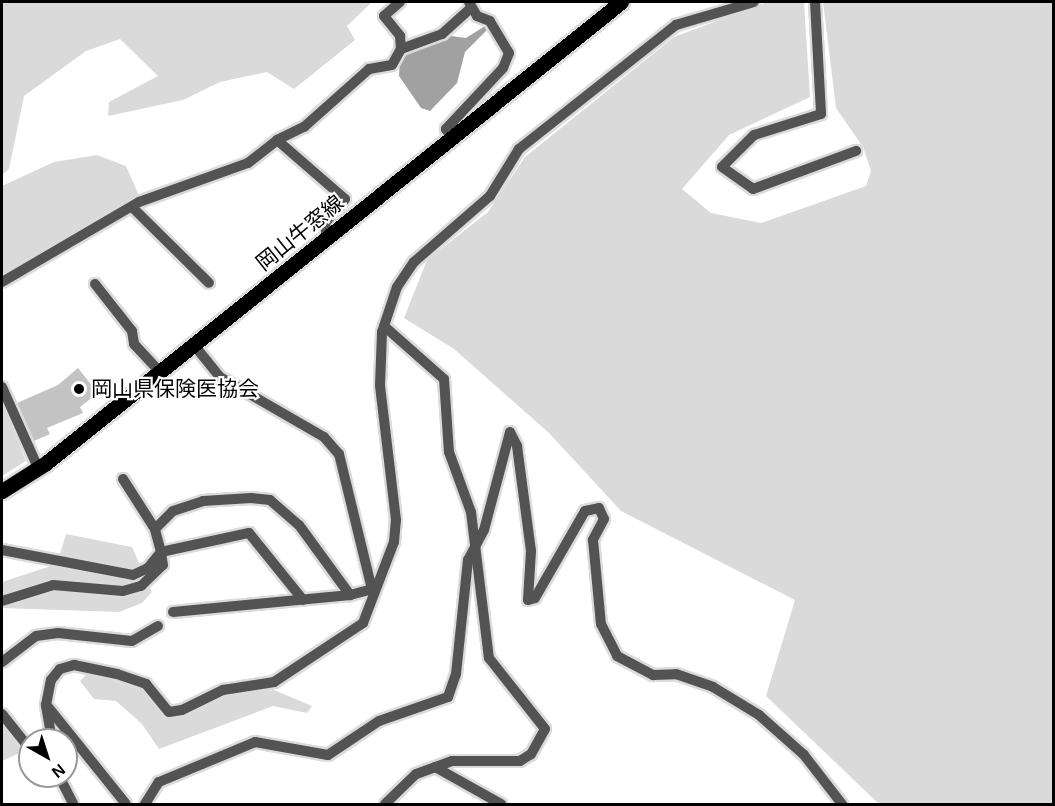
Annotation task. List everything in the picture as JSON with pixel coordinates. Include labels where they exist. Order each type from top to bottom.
[{"type":"main road","name":"岡山牛窓線","points":[[2,491],[38,468],[160,372],[621,2]]},
{"type":"street","points":[[2,282],[132,207],[181,191],[207,174],[248,163],[277,140],[304,127],[369,69],[392,65],[401,49],[400,36],[384,16],[400,2]]},
{"type":"street","points":[[50,728],[46,705],[51,680],[75,665],[146,684],[169,712],[223,690],[274,682],[348,638],[363,623],[372,588],[394,542],[396,520],[380,385],[384,326],[397,287],[414,262],[473,214],[519,149],[676,25],[754,2]]},
{"type":"street","points":[[815,2],[821,114],[754,135],[722,167],[753,189],[856,151]]},
{"type":"street","points":[[401,49],[442,34],[471,4],[490,21],[509,52],[503,68],[446,129],[452,138]]},
{"type":"street","points":[[277,140],[345,199],[325,223],[327,239]]},
{"type":"street","points":[[132,207],[209,283]]},
{"type":"street","points":[[95,284],[132,332],[134,344],[160,372]]},
{"type":"street","points":[[384,326],[444,380],[449,452],[476,541],[489,657],[545,729],[531,754],[520,761],[452,761],[409,779],[385,804]]},
{"type":"street","points":[[194,345],[220,377],[324,437],[339,454],[372,588]]},
{"type":"street","points":[[2,387],[38,468]]},
{"type":"street","points":[[146,804],[159,782],[255,742],[328,754],[379,720],[448,697],[456,674],[468,560],[476,541],[484,530],[510,432],[517,446],[531,551],[528,600],[535,598],[585,511],[599,508],[603,519],[593,540],[601,624],[616,656],[653,675],[676,674],[713,687],[759,715],[804,755],[842,804]]},
{"type":"street","points":[[2,601],[53,585],[123,591],[141,586],[163,566],[155,529],[123,479]]},
{"type":"street","points":[[155,529],[173,511],[203,501],[270,500],[299,525],[351,595]]},
{"type":"street","points":[[2,550],[133,574],[148,568],[161,552],[249,533],[303,600]]},
{"type":"street","points":[[173,612],[351,595],[372,588]]},
{"type":"street","points":[[2,662],[36,636],[58,633],[132,641],[158,626]]},
{"type":"street","points":[[46,705],[126,804]]},
{"type":"street","points":[[2,714],[18,734]]},
{"type":"street","points":[[435,767],[501,804]]},
{"type":"street","points":[[63,788],[73,804]]},
{"type":"shaded area","points":[[2,2],[372,2],[347,26],[355,40],[294,89],[267,72],[220,82],[183,100],[108,116],[109,102],[158,76],[120,39],[86,51],[24,96],[9,169],[2,175]]},
{"type":"shaded area","points":[[767,2],[804,2],[810,97],[729,135],[682,189],[711,213],[761,223],[866,186],[871,171],[863,147],[836,108],[823,2],[1053,2],[1053,804],[879,804],[766,696],[795,600],[621,511],[549,433],[454,349],[404,318],[427,260],[488,212],[525,157],[674,37]]},
{"type":"shaded area","points":[[485,26],[488,29],[465,52],[457,83],[430,111],[421,108],[399,76],[400,58],[451,36],[466,38]]},
{"type":"shaded area","points":[[97,155],[126,166],[140,198],[2,277],[2,186],[54,162]]},
{"type":"shaded area","points":[[2,403],[26,461],[2,476]]},
{"type":"shaded area","points":[[66,534],[132,547],[152,592],[142,603],[119,612],[2,608],[2,582],[57,564]]},
{"type":"shaded area","points":[[88,673],[143,690],[163,716],[182,716],[226,694],[274,690],[312,706],[307,713],[273,706],[159,749],[142,724],[116,701],[94,699],[80,681]]},
{"type":"shaded area","points":[[2,724],[18,741],[18,754],[2,761]]},
{"type":"building","points":[[78,368],[98,393],[80,407],[83,413],[47,428],[50,434],[34,441],[17,403],[58,385]]},
{"type":"place","name":"岡山県保険医協会","points":[[79,389]]}]
